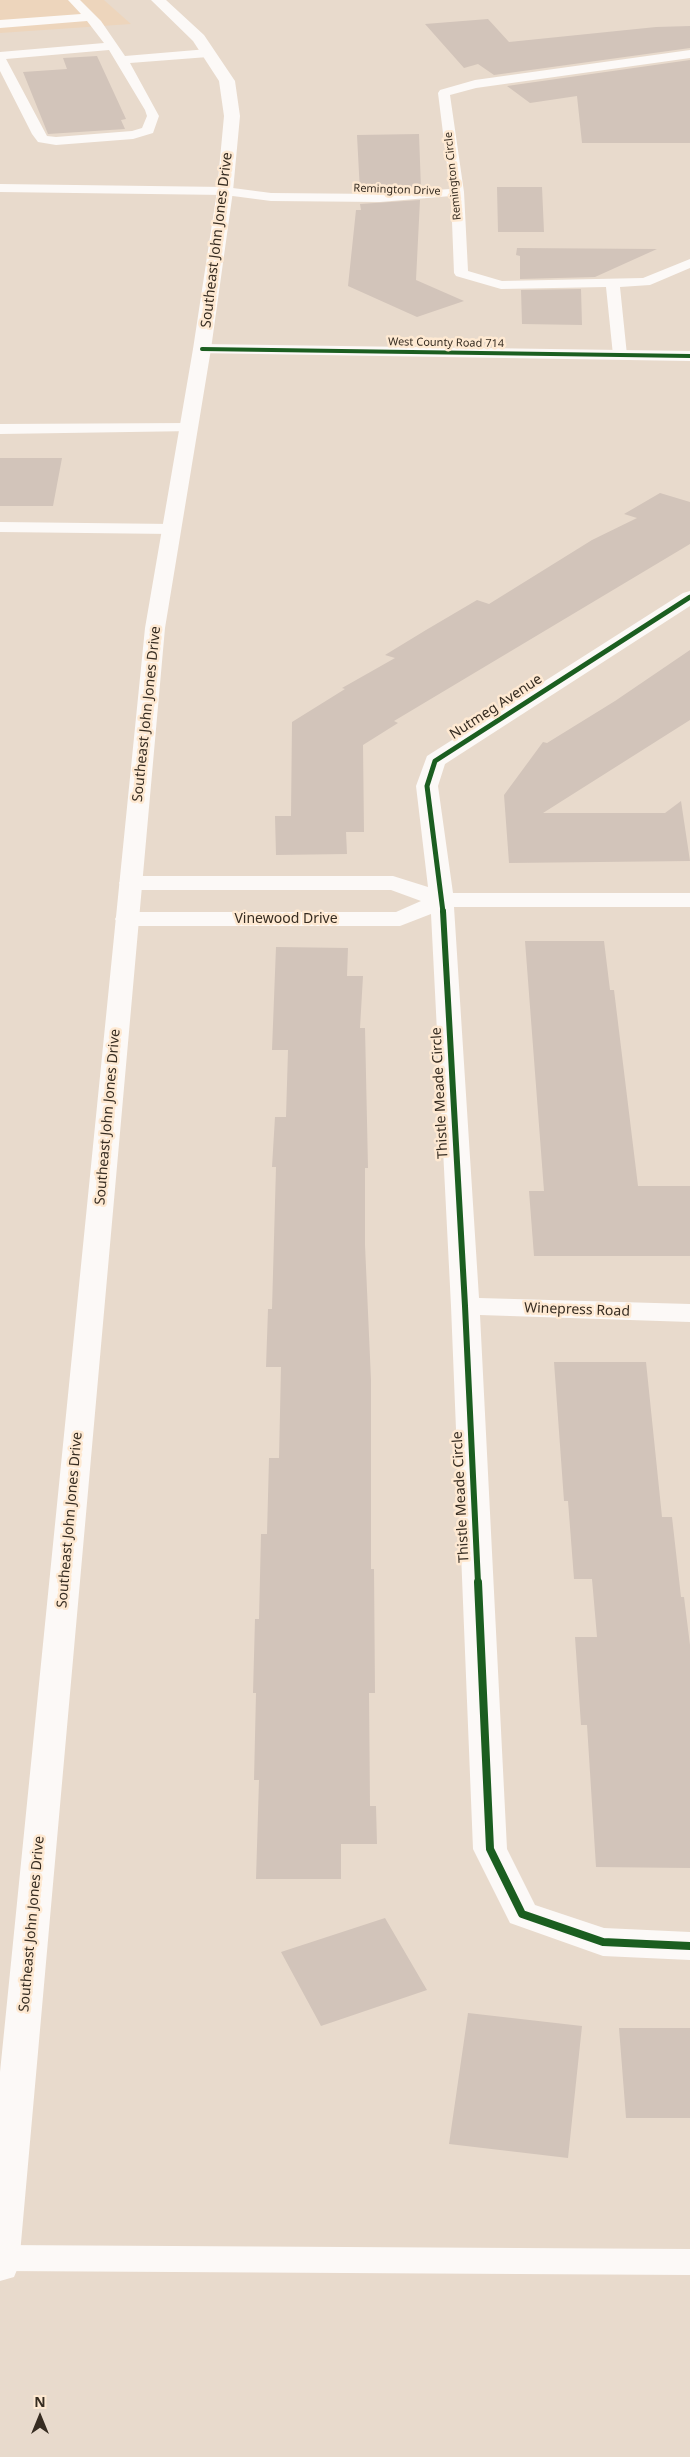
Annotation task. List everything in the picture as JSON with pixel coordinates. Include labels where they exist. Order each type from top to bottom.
[{"type":"main road","name":"Southeast John Jones Drive","points":[[0,2265],[155,628],[202,349],[226,192],[232,116],[227,81],[199,38],[158,0]]},
{"type":"main road","name":"West County Road 714","points":[[202,349],[690,356]]},
{"type":"main road","name":"Nutmeg Avenue","points":[[442,900],[427,786],[435,761],[690,597]]},
{"type":"main road","name":"Vinewood Drive","points":[[130,883],[393,883],[442,900],[690,900]]},
{"type":"main road","name":"Vinewood Drive","points":[[127,919],[400,919],[442,900]]},
{"type":"main road","name":"Thistle Meade Circle","points":[[442,900],[465,1306],[490,1849],[522,1914],[603,1942],[690,1946]]},
{"type":"main road","name":"Winepress Road","points":[[465,1306],[690,1313]]},
{"type":"lane","points":[[74,0],[113,46],[153,116],[148,130],[133,136],[56,141],[43,139],[38,134],[0,57],[113,46]]},
{"type":"lane","points":[[0,24],[90,17]]},
{"type":"lane","points":[[122,60],[208,53]]},
{"type":"lane","name":"Remington Circle","points":[[690,54],[475,84],[444,93],[457,192],[461,273],[501,285],[613,284],[645,282],[690,263]]},
{"type":"lane","name":"Remington Drive","points":[[0,188],[226,192],[271,197],[380,198],[457,192]]},
{"type":"lane","points":[[613,284],[620,355]]},
{"type":"lane","points":[[0,429],[189,428]]},
{"type":"lane","points":[[0,527],[172,529]]},
{"type":"lane","points":[[1,2258],[690,2262]]},
{"type":"shaded area","points":[[0,0],[104,0],[131,24],[0,33]]},
{"type":"building","points":[[488,19],[509,42],[656,27],[690,26],[690,48],[494,75],[478,64],[464,68],[425,24]]},
{"type":"building","points":[[97,56],[126,119],[121,120],[125,129],[48,134],[23,72],[67,69],[63,58]]},
{"type":"building","points":[[690,60],[690,143],[582,143],[577,96],[530,103],[507,86]]},
{"type":"building","points":[[419,134],[421,189],[360,192],[357,135]]},
{"type":"building","points":[[497,187],[542,187],[544,232],[498,232]]},
{"type":"building","points":[[420,200],[416,280],[464,301],[417,317],[348,286],[356,210],[361,210],[360,204]]},
{"type":"building","points":[[517,248],[657,249],[595,277],[520,279],[520,256],[516,255]]},
{"type":"building","points":[[581,289],[582,325],[522,324],[521,290]]},
{"type":"building","points":[[0,458],[62,458],[53,506],[0,506]]},
{"type":"building","points":[[660,493],[690,502],[690,544],[394,721],[398,723],[363,745],[364,832],[346,832],[347,854],[276,855],[275,816],[291,816],[292,722],[345,689],[342,688],[395,658],[385,655],[426,630],[477,600],[489,604],[592,540],[637,518],[624,514]]},
{"type":"building","points":[[690,650],[690,720],[543,813],[665,813],[681,801],[690,861],[509,863],[504,795],[543,742],[547,743],[615,701]]},
{"type":"building","points":[[525,941],[604,941],[610,990],[614,990],[638,1186],[690,1186],[690,1256],[534,1256],[529,1191],[544,1191]]},
{"type":"building","points":[[276,947],[348,948],[347,976],[363,976],[360,1028],[365,1028],[368,1168],[365,1168],[365,1245],[371,1380],[371,1569],[374,1569],[375,1693],[369,1693],[370,1806],[376,1806],[377,1844],[341,1844],[341,1879],[256,1879],[259,1780],[254,1780],[256,1693],[253,1693],[255,1619],[259,1619],[261,1534],[267,1534],[269,1458],[279,1458],[281,1367],[266,1367],[268,1309],[272,1309],[276,1167],[272,1167],[275,1117],[286,1117],[288,1050],[272,1050]]},
{"type":"building","points":[[554,1362],[646,1362],[662,1517],[672,1517],[681,1597],[684,1597],[690,1645],[690,1868],[596,1867],[587,1725],[581,1725],[575,1637],[597,1637],[592,1579],[574,1579],[568,1501],[564,1501]]},
{"type":"building","points":[[385,1918],[427,1990],[321,2026],[281,1952]]},
{"type":"building","points":[[468,2013],[582,2026],[568,2158],[449,2144]]},
{"type":"building","points":[[619,2028],[690,2028],[690,2118],[626,2118]]},
{"type":"cycle path","points":[[202,349],[690,356]]},
{"type":"cycle path","points":[[690,597],[435,761],[427,786],[442,900],[465,1306],[490,1849],[522,1914],[603,1942],[690,1946]]}]
